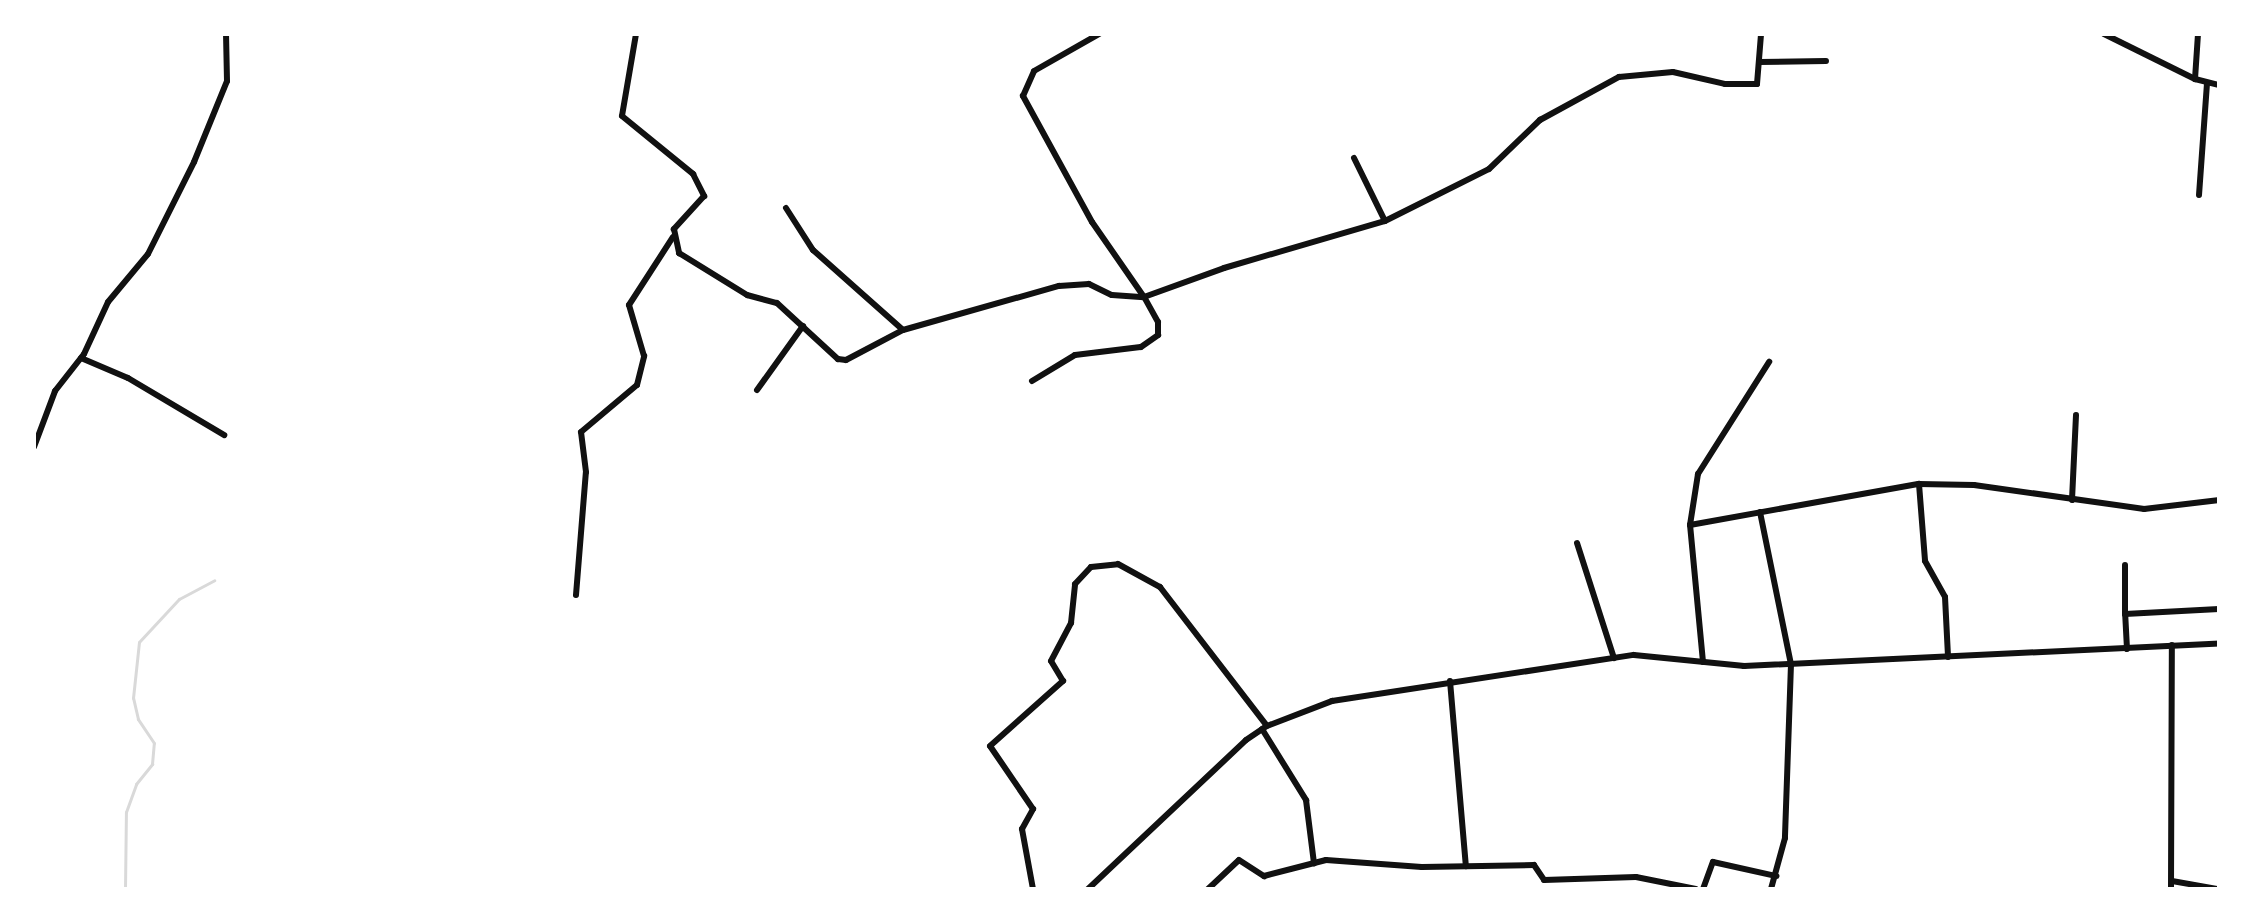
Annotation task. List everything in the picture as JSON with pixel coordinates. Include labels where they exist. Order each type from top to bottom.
[{"type":"street","points":[[34,447],[55,391],[81,358],[108,302],[148,254],[194,162],[227,81],[226,34]]},
{"type":"street","points":[[576,595],[586,472],[581,432],[637,385],[644,356],[629,305],[673,236],[704,196],[693,174],[622,116],[636,34]]},
{"type":"street","points":[[1032,381],[1075,355],[1156,341],[1158,322],[1098,232],[1023,96],[1034,71],[1099,34]]},
{"type":"street","points":[[673,236],[679,253],[690,264],[747,295],[777,303],[846,360],[903,330],[1070,284],[1144,297],[1224,268],[1385,221],[1489,169],[1540,120],[1606,82],[1653,71],[1752,86],[1759,79],[1761,34]]},
{"type":"street","points":[[2104,34],[2195,79],[2219,85]]},
{"type":"street","points":[[2195,79],[2198,34]]},
{"type":"street","points":[[1759,62],[1826,61]]},
{"type":"street","points":[[2199,195],[2207,84]]},
{"type":"street","points":[[1354,158],[1385,221]]},
{"type":"street","points":[[786,208],[813,250],[903,330]]},
{"type":"street","points":[[757,390],[803,326]]},
{"type":"street","points":[[81,358],[128,378],[224,435]]},
{"type":"street","points":[[1703,662],[1690,525],[1698,474],[1769,362]]},
{"type":"street","points":[[2072,500],[2076,415]]},
{"type":"street","points":[[1690,525],[1919,484],[1974,485],[2144,509],[2219,500]]},
{"type":"street","points":[[1919,484],[1925,561],[1945,597],[1948,657]]},
{"type":"street","points":[[1760,512],[1791,664],[1790,782],[1776,876],[1771,889]]},
{"type":"street","points":[[1577,543],[1614,658]]},
{"type":"street","points":[[1033,889],[1022,829],[1033,809],[990,746],[1063,681],[1051,661],[1071,623],[1075,584],[1091,567],[1118,564],[1160,587],[1265,728],[1306,800],[1314,863]]},
{"type":"street","points":[[2125,565],[2127,649]]},
{"type":"street","points":[[2125,614],[2219,609]]},
{"type":"street","points":[[1088,889],[1265,728],[1332,701],[1643,654],[1703,662],[1791,664],[2219,644]]},
{"type":"street","points":[[2171,889],[2172,645]]},
{"type":"street","points":[[1450,681],[1466,866]]},
{"type":"street","points":[[1208,889],[1239,860],[1264,876],[1314,863],[1534,865],[1544,880],[1636,877],[1696,889]]},
{"type":"street","points":[[1703,889],[1713,862],[1776,876]]},
{"type":"street","points":[[2172,881],[2218,889]]},
{"type":"waterway","points":[[125,889],[126,812],[136,784],[152,764],[154,743],[138,719],[133,698],[139,642],[179,599],[214,580]]}]
